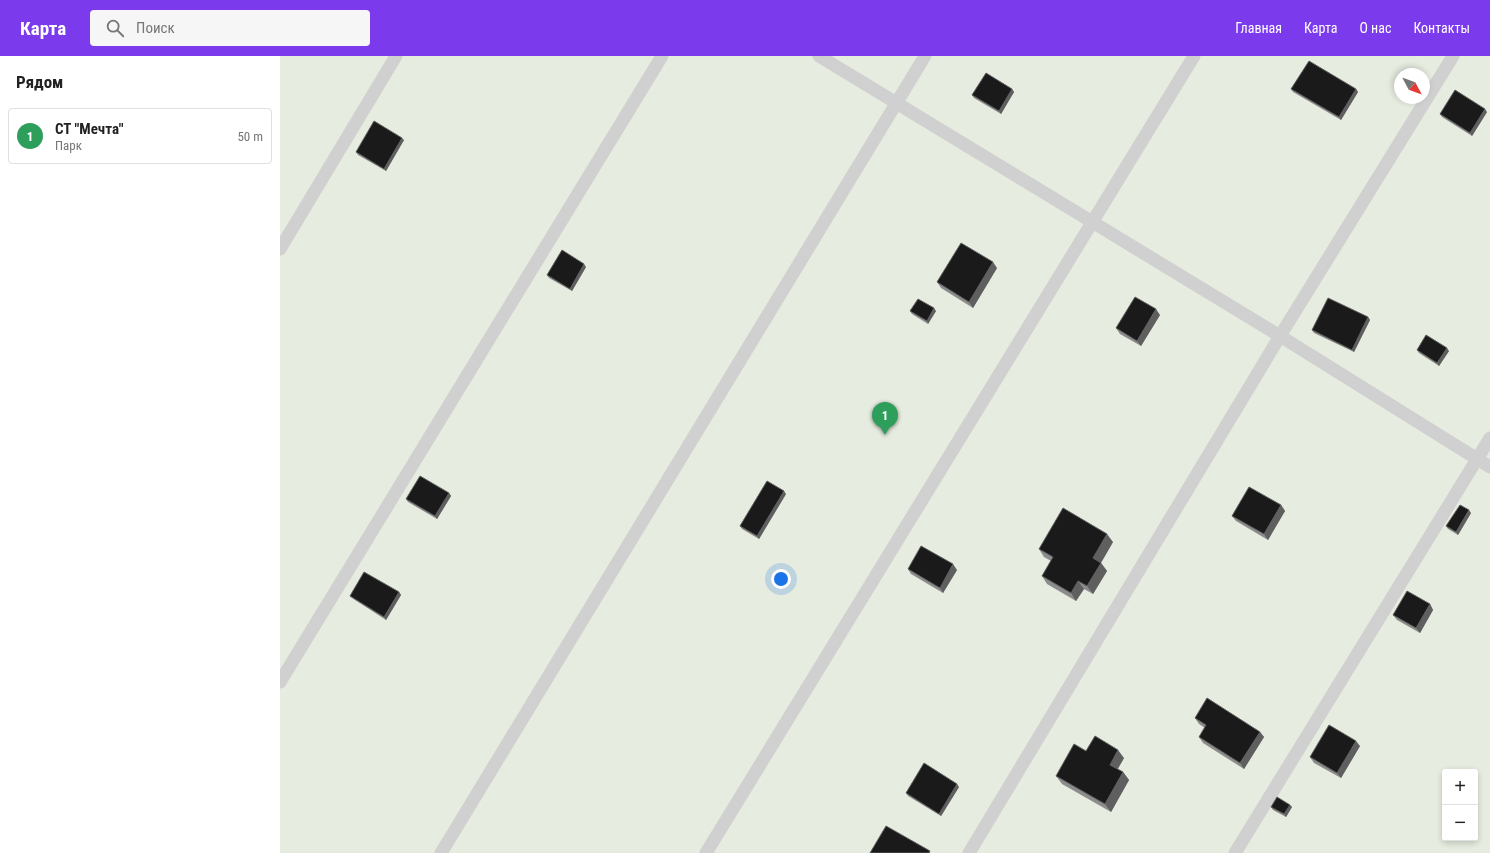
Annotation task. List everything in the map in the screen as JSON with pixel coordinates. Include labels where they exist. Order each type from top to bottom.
[{"type":"lane","points":[[280,249],[396,56]]},
{"type":"lane","points":[[280,682],[662,56]]},
{"type":"lane","points":[[819,56],[1280,336],[1490,467]]},
{"type":"lane","points":[[441,853],[925,56]]},
{"type":"lane","points":[[706,853],[1194,56]]},
{"type":"lane","points":[[969,853],[1280,336],[1453,56]]},
{"type":"lane","points":[[1235,853],[1490,438]]},
{"type":"shaded area","points":[[280,56],[1490,56],[1490,853],[280,853]]},
{"type":"building","points":[[1309,61],[1356,89],[1339,117],[1291,89]]},
{"type":"building","points":[[986,73],[1012,89],[999,111],[972,95]]},
{"type":"building","points":[[1455,90],[1485,109],[1470,133],[1440,114]]},
{"type":"building","points":[[374,121],[402,138],[384,169],[356,152]]},
{"type":"building","points":[[961,243],[993,262],[969,302],[937,282]]},
{"type":"building","points":[[562,250],[584,264],[570,289],[547,275]]},
{"type":"building","points":[[1135,297],[1156,309],[1137,341],[1116,328]]},
{"type":"building","points":[[1328,298],[1368,317],[1352,350],[1312,330]]},
{"type":"building","points":[[918,299],[934,308],[927,321],[910,311]]},
{"type":"building","points":[[1426,335],[1447,348],[1437,363],[1417,350]]},
{"type":"building","points":[[420,476],[449,493],[435,516],[406,499]]},
{"type":"building","points":[[767,481],[784,491],[757,536],[740,526]]},
{"type":"building","points":[[1249,487],[1281,505],[1264,534],[1232,516]]},
{"type":"building","points":[[1460,505],[1469,510],[1456,532],[1446,526]]},
{"type":"building","points":[[1063,508],[1107,534],[1093,558],[1101,563],[1087,586],[1078,581],[1071,593],[1042,576],[1053,557],[1039,549]]},
{"type":"building","points":[[921,546],[953,564],[940,588],[908,569]]},
{"type":"building","points":[[364,572],[399,592],[384,617],[350,596]]},
{"type":"building","points":[[1407,591],[1430,604],[1416,628],[1393,615]]},
{"type":"building","points":[[1207,698],[1260,732],[1240,763],[1199,737],[1206,725],[1195,718]]},
{"type":"building","points":[[1329,725],[1356,741],[1337,773],[1310,757]]},
{"type":"building","points":[[1095,736],[1118,750],[1110,765],[1123,772],[1105,804],[1056,776],[1074,744],[1086,751]]},
{"type":"building","points":[[924,763],[957,784],[939,814],[906,793]]},
{"type":"building","points":[[1277,797],[1290,805],[1284,814],[1271,807]]},
{"type":"building","points":[[886,826],[930,851],[929,853],[870,853]]},
{"type":"place","name":"СТ \"Мечта\"","points":[[885,435]]}]
